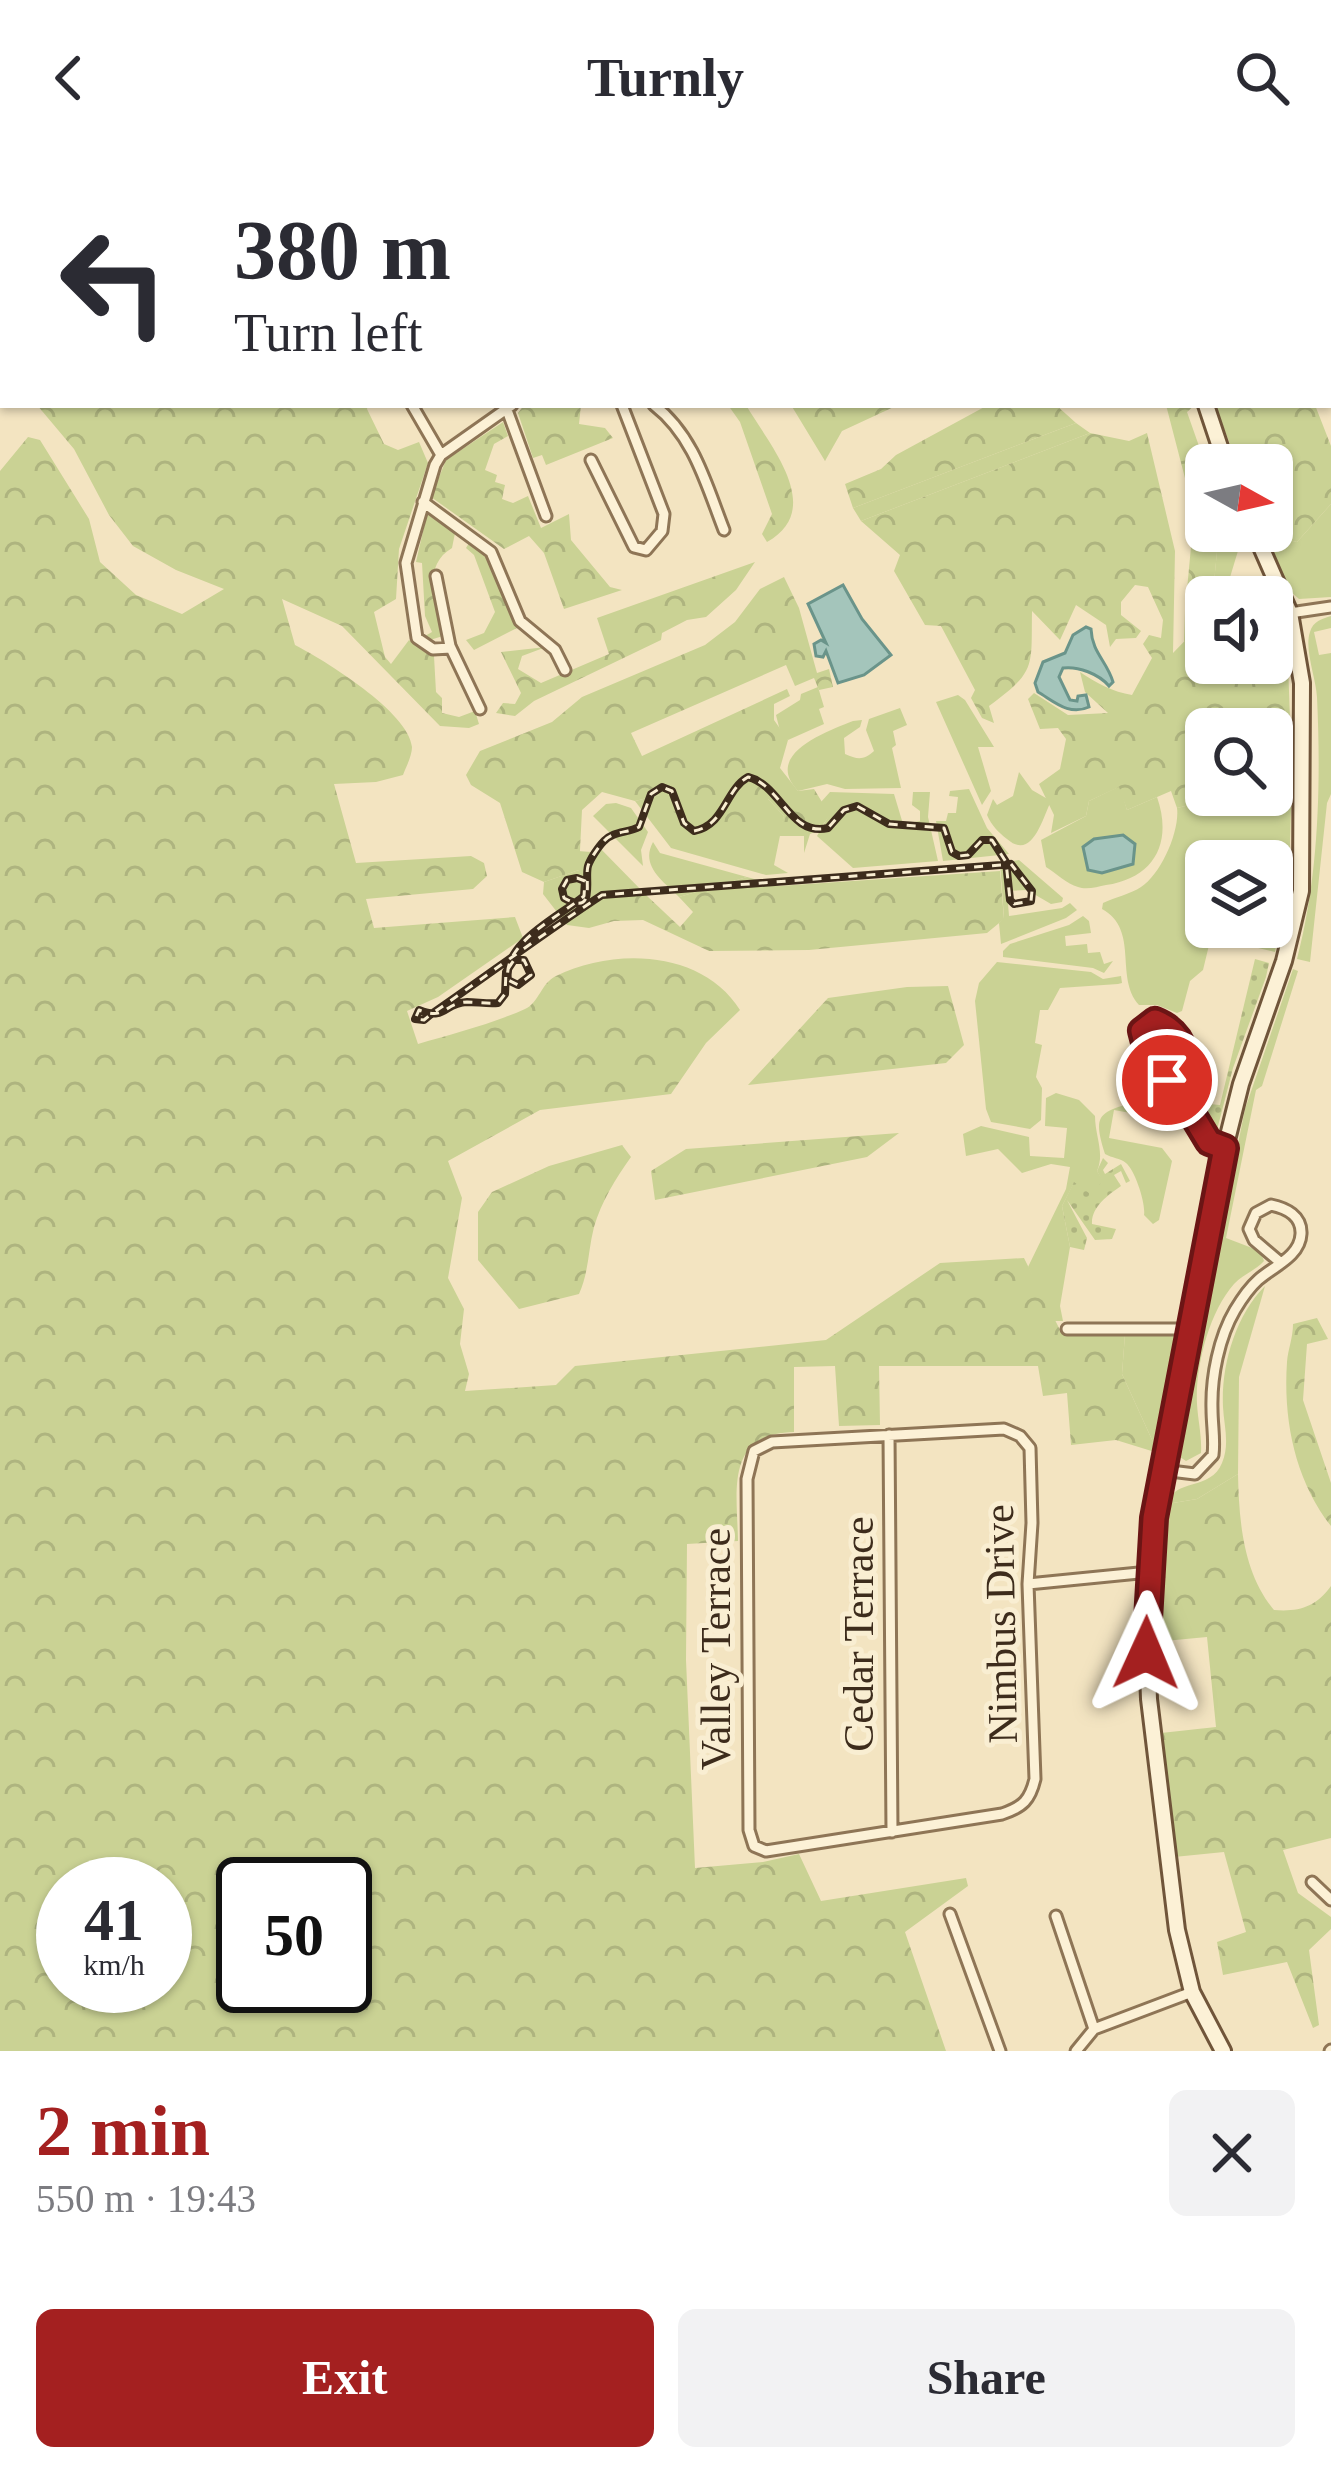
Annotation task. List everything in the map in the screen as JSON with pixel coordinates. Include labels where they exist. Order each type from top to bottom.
[{"type":"main road","points":[[1207,408],[1219,444]]},
{"type":"main road","points":[[1222,2051],[1192,1992],[1169,1880],[1145,1620],[1162,1471],[1225,1148],[1240,1084],[1285,961],[1300,891],[1302,683],[1293,630]]},
{"type":"street","points":[[414,408],[441,455]]},
{"type":"street","points":[[451,648],[433,649],[417,638],[406,563],[441,455],[507,408]]},
{"type":"street","points":[[508,408],[546,516]]},
{"type":"street","points":[[591,460],[634,547],[646,550],[662,531],[664,514],[623,408]]},
{"type":"street","points":[[658,408],[692,449],[724,530]]},
{"type":"street","points":[[423,502],[490,552],[520,621],[555,650],[565,670]]},
{"type":"street","points":[[436,576],[451,648],[480,709]]},
{"type":"street","points":[[1293,613],[1331,607]]},
{"type":"street","points":[[1180,1094],[1187,1069],[1184,1049],[1168,1028],[1155,1021],[1142,1031],[1154,1063],[1180,1094],[1209,1142],[1225,1148]]},
{"type":"street","points":[[1162,1471],[1189,1475],[1210,1462],[1214,1450],[1212,1390],[1229,1322],[1257,1281],[1281,1263],[1300,1242],[1300,1225],[1292,1213],[1271,1205],[1256,1213],[1249,1228],[1254,1240],[1281,1263]]},
{"type":"street","points":[[1067,1329],[1189,1329]]},
{"type":"street","name":"Nimbus Drive","points":[[754,1451],[772,1442],[1004,1429],[1020,1436],[1030,1448],[1028,1584],[1035,1779],[1031,1796],[1020,1808],[1002,1814],[766,1851],[754,1846]]},
{"type":"street","name":"Cedar Terrace","points":[[889,1436],[892,1832]]},
{"type":"street","name":"Valley Terrace","points":[[754,1451],[747,1479],[749,1830],[754,1846]]},
{"type":"street","points":[[1028,1584],[1149,1573]]},
{"type":"street","points":[[1312,1882],[1331,1900]]},
{"type":"street","points":[[950,1914],[1000,2051]]},
{"type":"street","points":[[1056,1916],[1094,2029]]},
{"type":"street","points":[[1076,2051],[1094,2029],[1192,1992]]},
{"type":"green space","points":[[40,408],[367,408],[384,444],[398,450],[419,442],[428,463],[399,549],[396,599],[374,612],[391,664],[409,640],[434,656],[442,713],[459,717],[475,711],[479,724],[440,726],[342,626],[282,599],[295,645],[381,703],[397,718],[412,747],[403,775],[334,784],[356,863],[471,856],[484,863],[487,876],[473,889],[366,899],[374,928],[515,917],[523,938],[438,997],[407,1011],[418,1044],[525,1009],[556,976],[630,958],[681,965],[704,975],[740,1010],[706,1043],[671,1094],[540,1110],[448,1161],[462,1198],[448,1278],[464,1309],[460,1344],[469,1374],[465,1391],[556,1385],[575,1366],[826,1340],[940,1263],[1024,1258],[1062,1334],[1125,1334],[1122,1374],[1158,1453],[1116,1440],[1071,1445],[1067,1393],[1043,1396],[1038,1366],[879,1366],[880,1425],[839,1426],[835,1366],[794,1367],[794,1432],[756,1443],[740,1468],[738,1541],[687,1544],[686,1660],[695,1868],[799,1854],[821,1901],[966,1878],[968,1886],[905,1932],[946,2051],[0,2051],[0,471],[28,437],[40,440],[89,519],[100,562],[136,595],[182,614],[224,589],[133,546],[109,515],[74,449]]},
{"type":"green space","points":[[522,408],[581,408],[579,424],[605,428],[613,438],[546,465],[542,455],[533,458],[518,413]]},
{"type":"green space","points":[[730,408],[748,408],[779,458],[793,495],[784,528],[767,542],[762,534],[772,514],[740,422]]},
{"type":"green space","points":[[793,408],[892,408],[842,431],[825,461]]},
{"type":"green space","points":[[982,408],[1059,408],[1076,423],[853,508],[845,484],[881,469],[896,455]]},
{"type":"green space","points":[[1167,408],[1192,408],[1187,412],[1198,444],[1185,444],[1185,478]]},
{"type":"green space","points":[[1216,408],[1316,408],[1331,446],[1331,504],[1293,541],[1293,444],[1230,444]]},
{"type":"green space","points":[[503,422],[508,436],[494,444],[485,470],[505,485],[502,499],[513,503],[528,496],[541,528],[569,514],[571,540],[610,587],[622,590],[564,609],[544,553],[529,536],[504,549],[431,497],[446,460]]},
{"type":"green space","points":[[1076,423],[1090,433],[861,521],[853,508]]},
{"type":"green space","points":[[1090,433],[1129,441],[1147,433],[1175,551],[1173,653],[1185,641],[1185,684],[1289,684],[1290,708],[1185,708],[1185,806],[1177,808],[1171,791],[1127,810],[1119,787],[1089,801],[1086,816],[1051,833],[1054,815],[1039,784],[1060,769],[1066,739],[1058,728],[1040,729],[1028,699],[1034,693],[1068,715],[1108,713],[1085,692],[1080,672],[1132,695],[1152,658],[1143,644],[1149,635],[1161,638],[1163,620],[1148,587],[1135,585],[1121,602],[1121,615],[1141,631],[1136,638],[1116,639],[1110,647],[1106,625],[1076,605],[1060,640],[1032,611],[1028,666],[1016,684],[989,706],[994,723],[982,718],[971,698],[975,690],[941,626],[925,625],[894,571],[900,555],[861,521]]},
{"type":"green space","points":[[1331,504],[1331,597],[1299,599],[1293,594],[1293,576],[1284,576],[1274,552],[1293,552],[1293,541]]},
{"type":"green space","points":[[427,514],[455,533],[452,548],[436,565],[434,576],[443,636],[430,640],[425,636],[432,632],[425,616],[422,563],[416,562]]},
{"type":"green space","points":[[469,543],[487,557],[519,627],[474,650],[466,640],[484,633],[495,612],[474,555],[466,548]]},
{"type":"green space","points":[[1191,552],[1217,552],[1215,576],[1188,576]]},
{"type":"green space","points":[[1217,552],[1238,552],[1230,576],[1215,576]]},
{"type":"green space","points":[[755,562],[736,590],[706,617],[687,620],[662,633],[661,640],[534,701],[515,716],[496,713],[503,703],[515,704],[521,693],[501,652],[546,647],[522,656],[518,669],[541,683],[609,654],[597,618]]},
{"type":"green space","points":[[784,577],[799,608],[817,673],[829,669],[833,687],[819,690],[814,678],[795,686],[786,665],[631,733],[642,756],[787,689],[790,696],[774,704],[774,720],[788,740],[780,768],[798,791],[814,789],[830,815],[810,834],[804,853],[804,836],[778,836],[784,816],[768,799],[741,829],[684,817],[660,795],[635,801],[602,792],[582,810],[579,870],[544,882],[522,872],[500,803],[471,785],[466,775],[480,751],[552,722],[582,697],[705,645],[735,622],[760,589]]},
{"type":"green space","points":[[1331,616],[1331,628],[1314,632],[1319,655],[1331,653],[1331,794],[1310,962],[1297,959],[1310,895],[1318,796],[1317,697],[1309,639],[1311,628]]},
{"type":"green space","points":[[818,687],[824,724],[788,740],[781,735],[776,715],[800,700],[801,694]]},
{"type":"green space","points":[[958,695],[994,747],[978,747],[991,791],[982,805],[936,702]]},
{"type":"green space","points":[[900,708],[907,725],[893,731],[896,745],[892,748],[901,788],[845,789],[827,784],[798,791],[788,766],[802,746],[862,720],[844,738],[845,754],[864,757],[874,751],[866,730],[869,719]]},
{"type":"green space","points":[[1019,772],[1032,790],[1051,801],[1035,835],[1023,845],[1004,836],[987,815],[993,799],[997,805],[1013,796]]},
{"type":"green space","points":[[1120,786],[1127,810],[1157,797],[1161,843],[1147,866],[1123,881],[1088,888],[1046,867],[1041,840],[1086,816],[1089,801]]},
{"type":"green space","points":[[969,789],[987,828],[1009,854],[943,861],[936,821],[946,821],[948,813],[956,813],[958,797],[949,796],[950,791]]},
{"type":"green space","points":[[830,792],[894,794],[903,824],[920,821],[920,811],[912,805],[913,792],[930,792],[928,817],[938,861],[853,868],[817,836],[829,815],[821,802]]},
{"type":"green space","points":[[660,795],[768,799],[784,816],[774,865],[788,873],[766,875],[671,848],[635,801]]},
{"type":"green space","points":[[606,804],[631,808],[648,832],[641,850],[643,866],[593,816]]},
{"type":"green space","points":[[1185,806],[1185,816],[1291,816],[1290,840],[1185,840],[1185,948],[1208,948],[1203,970],[1190,981],[1182,1011],[1177,1013],[1157,1005],[1139,1005],[1128,981],[1120,929],[1102,909],[1103,903],[1137,889],[1155,872],[1172,840],[1177,808]]},
{"type":"green space","points":[[653,842],[660,853],[747,877],[679,897],[651,866]]},
{"type":"green space","points":[[597,845],[646,895],[604,899],[589,911],[589,928],[567,925],[543,894],[544,882],[579,870],[578,851],[591,852]]},
{"type":"green space","points":[[1019,860],[1063,898],[1051,904],[1027,890],[1007,891],[1009,916],[1070,903],[1077,910],[1001,944],[1000,863]]},
{"type":"green space","points":[[1000,871],[1004,919],[987,933],[809,950],[709,951],[643,920],[589,928],[589,911],[604,898],[646,895],[680,927],[693,912],[679,897],[747,877],[779,886]]},
{"type":"green space","points":[[1083,916],[1091,933],[1065,936],[1066,946],[1087,944],[1088,953],[1100,952],[1104,964],[1113,961],[1104,973],[1003,957],[1010,944]]},
{"type":"green space","points":[[1255,959],[1269,963],[1266,977],[1233,1068],[1217,1130],[1212,1132],[1203,1116],[1209,1104],[1220,1105]]},
{"type":"green space","points":[[997,962],[1091,972],[1103,979],[1121,976],[1118,984],[1060,988],[1048,1010],[1040,1010],[1035,1043],[1042,1045],[1036,1077],[1042,1088],[1041,1120],[1030,1129],[991,1122],[986,1109],[975,1001],[979,983]]},
{"type":"green space","points":[[1293,969],[1298,971],[1262,1086],[1256,1090],[1226,1238],[1260,1251],[1264,1261],[1234,1284],[1211,1325],[1197,1389],[1201,1453],[1186,1461],[1180,1457],[1178,1444],[1245,1109]]},
{"type":"green space","points":[[948,986],[964,1045],[946,1063],[748,1085],[828,998]]},
{"type":"green space","points":[[1056,1093],[1079,1100],[1095,1116],[1100,1151],[1097,1171],[1104,1182],[1089,1194],[1074,1183],[1062,1206],[1070,1247],[1060,1306],[1063,1321],[1053,1321],[1028,1267],[1066,1189],[1070,1167],[1051,1164],[1022,1173],[998,1149],[966,1156],[963,1134],[981,1126],[1029,1137],[1030,1156],[1064,1158],[1067,1128],[1045,1126],[1046,1098]]},
{"type":"green space","points":[[1136,1102],[1136,1114],[1114,1110],[1109,1138],[1162,1148],[1172,1161],[1159,1220],[1153,1224],[1144,1215],[1133,1173],[1124,1161],[1105,1154],[1099,1131],[1106,1113],[1113,1109]]},
{"type":"green space","points":[[899,1133],[867,1157],[655,1200],[651,1171],[686,1149]]},
{"type":"green space","points":[[622,1145],[631,1157],[597,1218],[579,1294],[519,1309],[478,1260],[478,1212],[492,1192],[549,1166]]},
{"type":"green space","points":[[1103,1158],[1108,1163],[1105,1174],[1121,1164],[1130,1181],[1126,1183],[1121,1171],[1114,1175],[1121,1186],[1097,1207],[1092,1224],[1116,1229],[1112,1239],[1095,1240],[1067,1200],[1087,1238],[1084,1250],[1070,1247],[1062,1206],[1074,1182],[1089,1193],[1103,1182],[1097,1171]]},
{"type":"green space","points":[[1265,1286],[1239,1377],[1238,1474],[1197,1499],[1167,1504],[1177,1491],[1210,1478],[1222,1463],[1228,1359],[1238,1327]]},
{"type":"green space","points":[[1317,1318],[1328,1339],[1307,1344],[1303,1400],[1331,1483],[1331,1526],[1300,1469],[1287,1406],[1293,1324]]},
{"type":"green space","points":[[1174,1333],[1179,1337],[1158,1453],[1122,1374],[1125,1334]]},
{"type":"green space","points":[[1238,1474],[1249,1563],[1274,1610],[1306,1607],[1331,1586],[1331,1838],[1283,1850],[1298,1893],[1331,1917],[1331,1929],[1309,1950],[1319,2025],[1313,2028],[1287,1962],[1223,1975],[1217,1942],[1246,1932],[1224,1852],[1174,1857],[1161,1733],[1216,1727],[1207,1637],[1154,1642],[1167,1504],[1197,1499]]},
{"type":"water","points":[[843,585],[891,655],[864,675],[838,683],[826,651],[823,657],[816,656],[814,644],[826,643],[808,604]]},
{"type":"water","points":[[1091,629],[1113,682],[1109,686],[1088,672],[1063,668],[1059,677],[1070,700],[1086,695],[1089,707],[1069,709],[1038,692],[1035,683],[1043,662],[1065,653],[1073,635]]},
{"type":"water","points":[[1123,835],[1135,844],[1133,864],[1102,873],[1088,870],[1083,847],[1094,839]]},
{"type":"railway","points":[[1001,865],[602,895],[537,939],[516,954],[495,969],[452,1000],[430,1015],[424,1020],[415,1019],[419,1010],[428,1013],[435,1014],[459,1003],[498,1003],[505,994],[506,972],[514,960],[524,960],[531,975],[518,985],[508,980],[509,967],[514,954],[534,932],[547,922],[573,904],[584,896],[585,881],[567,880],[564,898],[574,903],[581,903],[585,900],[588,866],[595,853],[608,838],[639,827],[651,794],[662,787],[672,791],[684,823],[694,831],[712,822],[748,777],[815,829],[828,828],[844,810],[857,806],[889,824],[944,828],[952,852],[959,856],[968,855],[982,840],[992,840],[1006,862],[1010,900],[1014,904],[1031,901],[1032,891],[1011,864]]},
{"type":"route","points":[[1146,1653],[1154,1518],[1225,1148],[1209,1142],[1180,1094],[1187,1069],[1184,1049],[1168,1028],[1155,1021],[1142,1031],[1143,1043],[1167,1080]]}]
